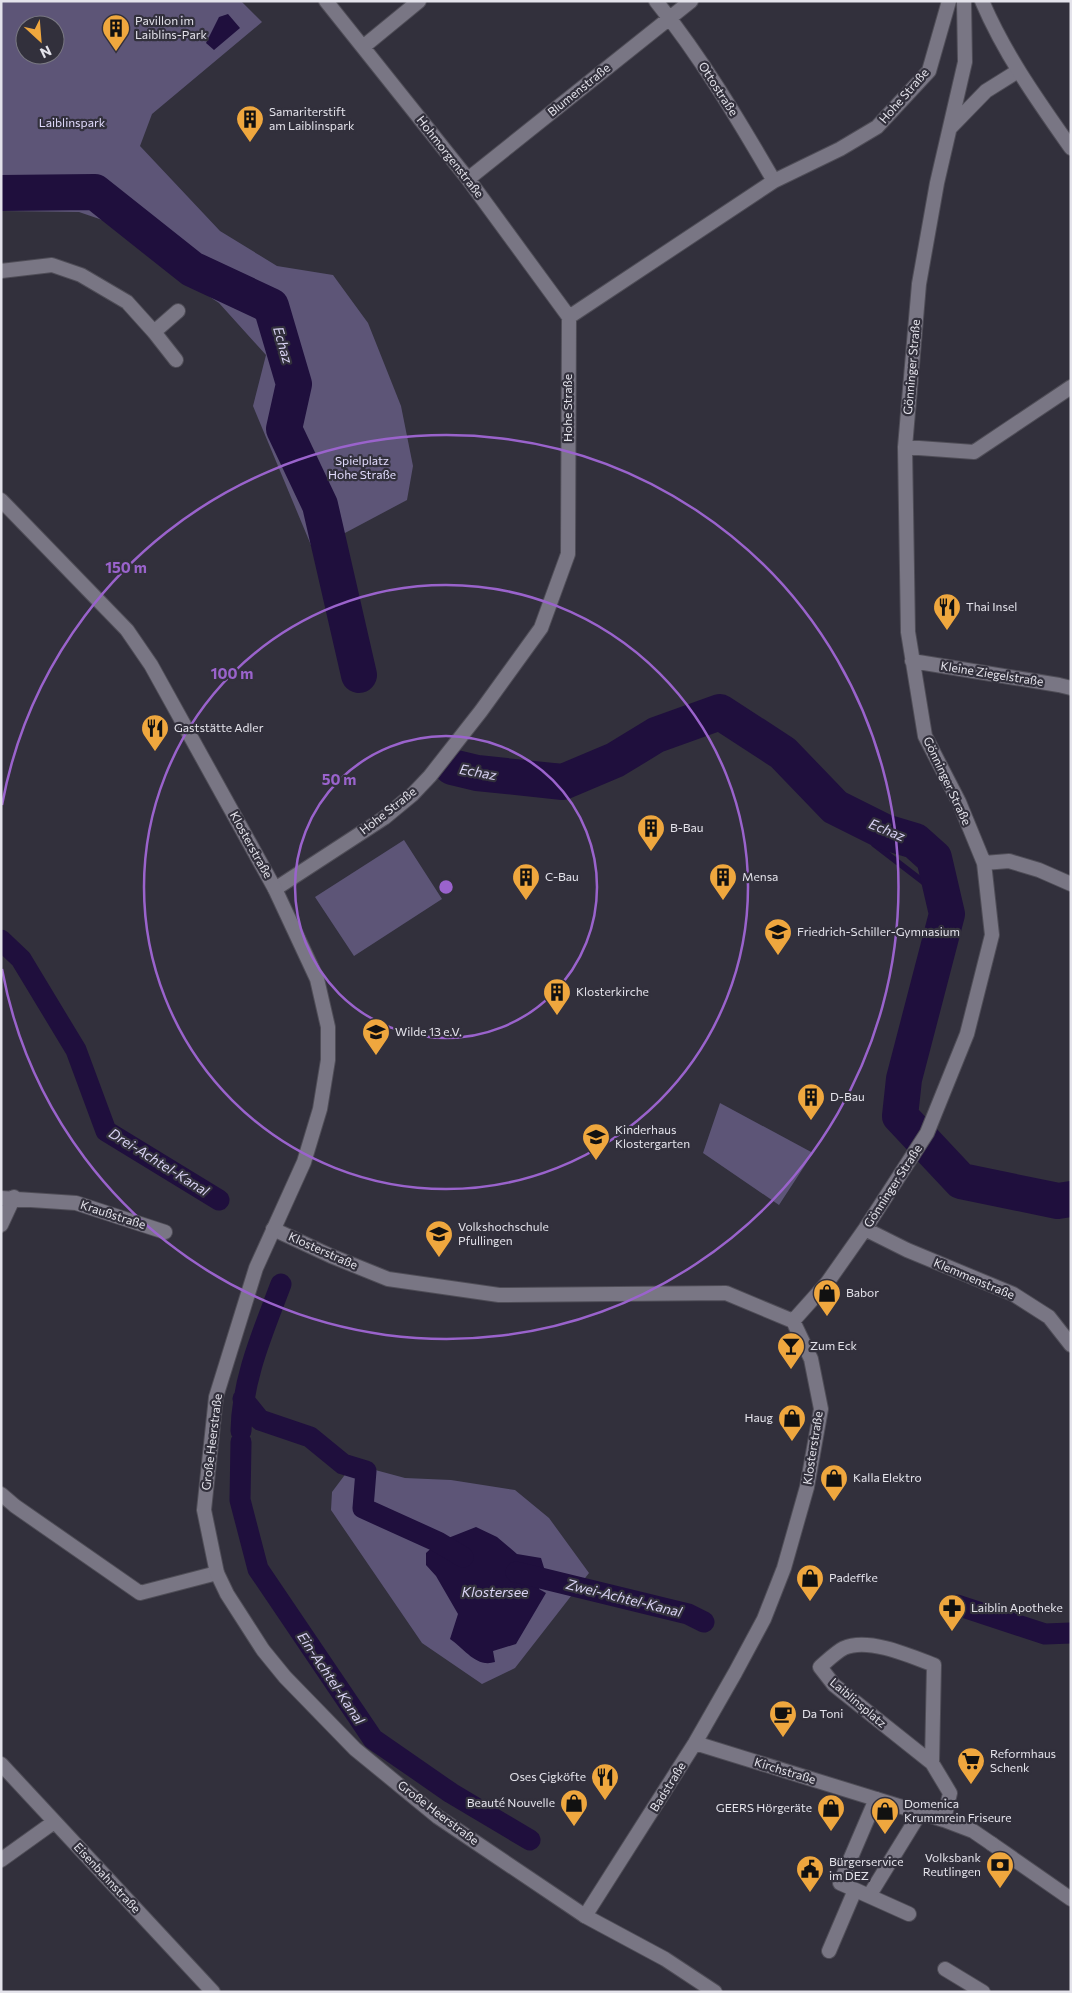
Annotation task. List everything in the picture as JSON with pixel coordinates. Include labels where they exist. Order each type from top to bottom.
[{"type":"street","name":"Hohmorgenstraße","points":[[326,1],[468,179],[569,318]]},
{"type":"street","points":[[364,47],[419,1]]},
{"type":"street","name":"Ottostraße","points":[[656,1],[727,102],[774,181]]},
{"type":"street","name":"Blumenstraße","points":[[468,179],[691,1]]},
{"type":"street","name":"Hohe Straße","points":[[274,889],[384,818],[413,794],[430,776],[481,711],[541,628],[568,554],[569,318],[774,181],[840,149],[877,127],[929,71],[949,1]]},
{"type":"street","name":"Gönninger Straße","points":[[793,1321],[827,1283],[865,1229],[927,1133],[967,1034],[992,935],[984,863],[959,802],[924,736],[908,632],[905,446],[919,284],[937,183],[965,62],[964,1]]},
{"type":"street","points":[[982,1],[994,29],[1018,71],[1071,148]]},
{"type":"street","points":[[950,128],[986,91],[1018,71]]},
{"type":"street","points":[[1,271],[52,265],[81,275],[127,302],[176,360]]},
{"type":"street","points":[[154,332],[178,311]]},
{"type":"street","points":[[905,446],[974,452],[1071,387]]},
{"type":"street","name":"Klosterstraße","points":[[1,500],[127,630],[151,665],[274,889],[317,979],[328,1027],[328,1060],[320,1109],[304,1162],[273,1229],[331,1256],[388,1279],[499,1295],[726,1293],[793,1321],[811,1360],[821,1409],[807,1487],[784,1568],[764,1620],[745,1655]]},
{"type":"street","name":"Kleine Ziegelstraße","points":[[912,661],[1071,688]]},
{"type":"street","points":[[984,863],[1009,861],[1039,870],[1071,884]]},
{"type":"street","points":[[1,1224],[8,1198]]},
{"type":"street","name":"Kraußstraße","points":[[8,1198],[76,1203],[165,1232]]},
{"type":"street","name":"Große Heerstraße","points":[[273,1229],[256,1268],[216,1397],[204,1510],[218,1573],[227,1594],[268,1656],[285,1677],[355,1749],[438,1817],[585,1916],[665,1959],[715,1992]]},
{"type":"street","name":"Klemmenstraße","points":[[865,1229],[907,1250],[1013,1294],[1049,1317],[1071,1346]]},
{"type":"street","points":[[1,1494],[15,1506],[140,1594],[218,1573]]},
{"type":"street","name":"Laiblinsplatz","points":[[932,1763],[934,1665],[909,1655],[865,1644],[844,1648],[820,1667],[834,1685],[932,1763],[950,1793],[944,1820]]},
{"type":"street","name":"Badstraße","points":[[585,1916],[695,1743],[745,1655]]},
{"type":"street","name":"Kirchstraße","points":[[695,1743],[920,1812],[973,1831],[1071,1899]]},
{"type":"street","name":"Eisenbahnstraße","points":[[1,1764],[213,1992]]},
{"type":"street","points":[[876,1799],[840,1883],[909,1914]]},
{"type":"street","points":[[869,1896],[920,1812]]},
{"type":"street","points":[[1,1860],[54,1822]]},
{"type":"street","points":[[829,1951],[856,1890]]},
{"type":"street","points":[[945,1969],[983,1992]]},
{"type":"green space","name":"Laiblinspark","points":[[1,1],[241,1],[262,22],[152,114],[140,146],[220,231],[277,266],[333,275],[368,323],[401,406],[413,466],[407,500],[313,550],[253,406],[266,355],[219,303],[180,277],[154,245],[117,225],[79,212],[1,211]]},
{"type":"green space","points":[[404,840],[442,899],[354,956],[315,897]]},
{"type":"green space","points":[[720,1103],[813,1153],[779,1205],[703,1153]]},
{"type":"green space","points":[[353,1464],[405,1478],[451,1480],[515,1490],[549,1518],[589,1573],[515,1668],[482,1684],[422,1643],[331,1510],[332,1492]]},
{"type":"water","points":[[228,14],[240,28],[214,50],[206,43],[219,17]]},
{"type":"water","name":"Klostersee","points":[[476,1527],[497,1537],[517,1554],[541,1558],[545,1571],[539,1589],[546,1593],[516,1644],[493,1651],[495,1662],[488,1663],[471,1657],[450,1639],[458,1614],[436,1576],[426,1565],[426,1553],[438,1542]]},
{"type":"waterway","name":"Echaz","points":[[1,193],[95,192],[192,269],[271,306],[294,384],[284,429],[320,505],[359,675]]},
{"type":"waterway","name":"Echaz","points":[[452,767],[477,773],[563,782],[615,760],[656,735],[720,712],[783,753],[835,807],[885,832],[915,841],[934,858],[947,914],[904,1079],[900,1116],[961,1181],[1058,1201],[1071,1199]]},
{"type":"waterway","points":[[869,823],[874,844],[943,897]]},
{"type":"waterway","name":"Drei-Achtel-Kanal","points":[[1,940],[21,959],[76,1050],[106,1131],[219,1200]]},
{"type":"waterway","name":"Drei-Achtel-Kanal","points":[[241,1431],[242,1412],[249,1374],[281,1284]]},
{"type":"waterway","name":"Zwei-Achtel-Kanal","points":[[243,1399],[260,1420],[310,1437],[343,1464],[366,1471],[363,1508],[438,1542],[463,1557]]},
{"type":"waterway","name":"Ein-Achtel-Kanal","points":[[241,1442],[240,1500],[258,1569],[373,1739],[451,1793],[530,1840]]},
{"type":"waterway","name":"Zwei-Achtel-Kanal","points":[[516,1572],[688,1614],[704,1622]]},
{"type":"waterway","name":"Zwei-Achtel-Kanal","points":[[952,1610],[957,1605],[1045,1634],[1071,1633]]},
{"type":"place","name":"Pavillon im Laiblins-Park","points":[[116,52]]},
{"type":"place","name":"Samariterstift am Laiblinspark","points":[[250,143]]},
{"type":"place","name":"Thai Insel","points":[[947,631]]},
{"type":"place","name":"Gaststätte Adler","points":[[155,752]]},
{"type":"place","name":"B-Bau","points":[[651,852]]},
{"type":"place","name":"C-Bau","points":[[526,901]]},
{"type":"place","name":"Mensa","points":[[723,901]]},
{"type":"place","name":"Friedrich-Schiller-Gymnasium","points":[[778,956]]},
{"type":"place","name":"Klosterkirche","points":[[557,1016]]},
{"type":"place","name":"Wilde 13 e.V.","points":[[376,1056]]},
{"type":"place","name":"D-Bau","points":[[811,1121]]},
{"type":"place","name":"Kinderhaus Klostergarten","points":[[596,1161]]},
{"type":"place","name":"Volkshochschule Pfullingen","points":[[439,1258]]},
{"type":"place","name":"Babor","points":[[827,1317]]},
{"type":"place","name":"Zum Eck","points":[[791,1370]]},
{"type":"place","name":"Haug","points":[[792,1442]]},
{"type":"place","name":"Kalla Elektro","points":[[834,1502]]},
{"type":"place","name":"Padeffke","points":[[810,1602]]},
{"type":"place","name":"Laiblin Apotheke","points":[[952,1632]]},
{"type":"place","name":"Da Toni","points":[[783,1738]]},
{"type":"place","name":"Reformhaus Schenk","points":[[971,1785]]},
{"type":"place","name":"Oses Çigköfte","points":[[605,1801]]},
{"type":"place","name":"Beauté Nouvelle","points":[[574,1827]]},
{"type":"place","name":"GEERS Hörgeräte","points":[[831,1832]]},
{"type":"place","name":"Domenica Krummrein Friseure","points":[[885,1835]]},
{"type":"place","name":"Volksbank Reutlingen","points":[[1000,1889]]},
{"type":"place","name":"Bürgerservice im DEZ","points":[[810,1893]]},
{"type":"park label","name":"Spielplatz Hohe Straße","points":[[362,468]]}]
